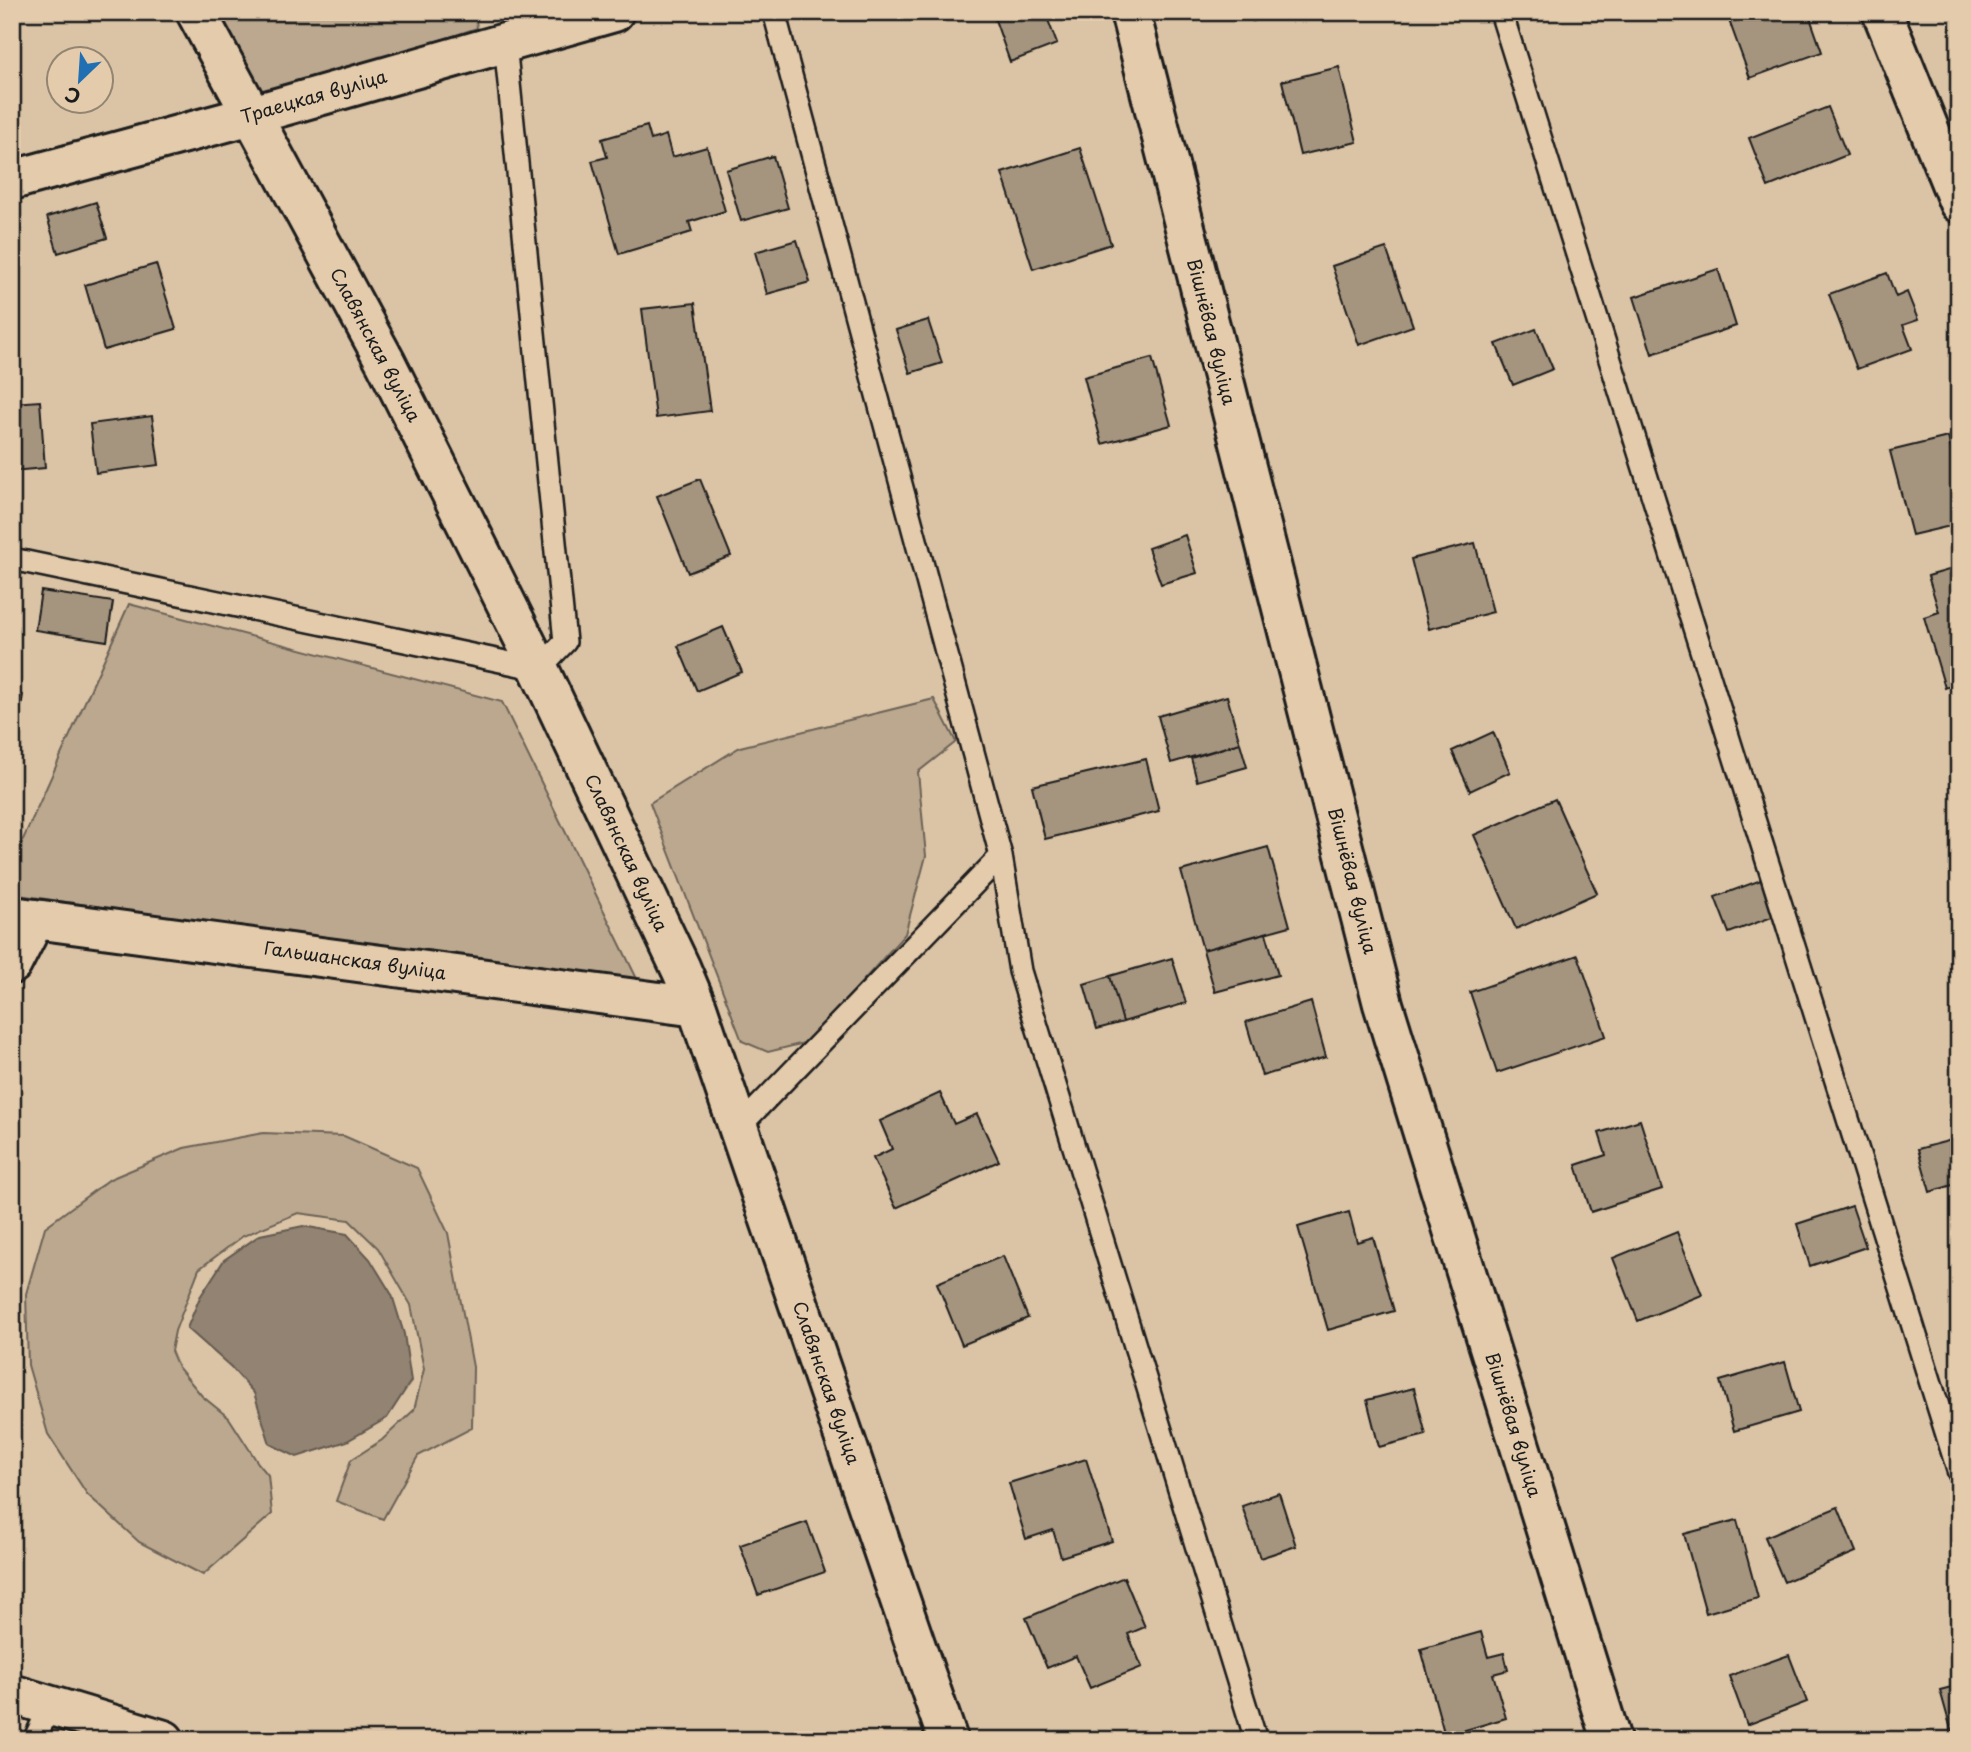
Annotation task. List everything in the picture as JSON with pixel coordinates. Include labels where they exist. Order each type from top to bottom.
[{"type":"street","name":"Славянская вуліца","points":[[196,12],[386,363],[539,669],[681,969],[697,1007],[948,1740]]},
{"type":"street","name":"Траецкая вуліца","points":[[12,180],[614,12]]},
{"type":"street","name":"Вішнёвая вуліца","points":[[1130,12],[1383,1004],[1611,1740]]},
{"type":"street","points":[[1882,12],[1959,204]]},
{"type":"street","points":[[12,964],[24,917]]},
{"type":"street","name":"Гальшанская вуліца","points":[[24,917],[697,1007]]},
{"type":"street","points":[[12,1694],[164,1740]]},
{"type":"lane","points":[[774,12],[1001,856],[1020,971],[1256,1740]]},
{"type":"lane","points":[[1501,12],[1959,1473]]},
{"type":"lane","points":[[12,559],[539,669],[565,642],[505,43]]},
{"type":"lane","points":[[738,1128],[1001,856]]},
{"type":"lane","points":[[34,1740],[51,1705]]},
{"type":"shaded area","points":[[220,12],[475,12],[477,28],[260,100]]},
{"type":"shaded area","points":[[129,604],[502,702],[641,987],[12,894],[12,864]]},
{"type":"shaded area","points":[[934,699],[956,742],[918,772],[926,856],[905,934],[808,1042],[768,1052],[742,1041],[650,803],[740,747]]},
{"type":"shaded area","points":[[263,1133],[344,1136],[417,1168],[448,1233],[473,1367],[472,1428],[418,1456],[383,1519],[336,1501],[351,1460],[382,1440],[414,1410],[424,1369],[411,1305],[378,1248],[349,1220],[298,1213],[243,1236],[199,1269],[175,1331],[171,1351],[178,1367],[202,1396],[229,1418],[268,1475],[272,1514],[203,1575],[139,1542],[87,1494],[48,1434],[28,1365],[26,1294],[45,1227],[110,1179],[184,1148]]},
{"type":"shaded area","points":[[303,1226],[347,1234],[370,1259],[392,1295],[404,1334],[411,1381],[387,1418],[347,1441],[297,1457],[270,1444],[254,1393],[231,1367],[187,1328],[200,1297],[224,1260],[260,1235]]},
{"type":"building","points":[[1045,12],[1057,44],[1010,62],[993,14]]},
{"type":"building","points":[[1251,12],[1284,12],[1253,21]]},
{"type":"building","points":[[1726,12],[1808,12],[1822,52],[1750,78]]},
{"type":"building","points":[[1339,67],[1357,142],[1300,155],[1282,81]]},
{"type":"building","points":[[1828,107],[1847,155],[1768,187],[1749,138]]},
{"type":"building","points":[[647,126],[651,140],[666,135],[672,157],[707,147],[725,211],[689,222],[692,232],[619,254],[592,161],[607,157],[602,139]]},
{"type":"building","points":[[1080,148],[1111,244],[1033,269],[1002,173]]},
{"type":"building","points":[[773,156],[788,208],[741,221],[726,170]]},
{"type":"building","points":[[96,202],[107,238],[58,253],[47,217]]},
{"type":"building","points":[[797,240],[810,282],[767,294],[755,252]]},
{"type":"building","points":[[1386,248],[1413,326],[1359,345],[1332,266]]},
{"type":"building","points":[[156,264],[176,329],[104,350],[85,285]]},
{"type":"building","points":[[1718,269],[1736,326],[1652,354],[1634,297]]},
{"type":"building","points":[[1887,273],[1896,297],[1907,292],[1918,320],[1903,325],[1912,349],[1857,369],[1829,294]]},
{"type":"building","points":[[695,303],[710,411],[656,418],[642,309]]},
{"type":"building","points":[[928,320],[942,363],[910,373],[896,330]]},
{"type":"building","points":[[1536,329],[1553,369],[1513,385],[1496,344]]},
{"type":"building","points":[[1152,358],[1171,425],[1102,444],[1084,377]]},
{"type":"building","points":[[40,401],[45,468],[12,471],[12,403]]},
{"type":"building","points":[[152,416],[159,465],[96,473],[90,424]]},
{"type":"building","points":[[1948,437],[1959,481],[1959,524],[1912,535],[1890,451]]},
{"type":"building","points":[[700,479],[731,556],[688,573],[657,496]]},
{"type":"building","points":[[1185,535],[1197,573],[1161,584],[1148,548]]},
{"type":"building","points":[[1475,543],[1493,612],[1429,629],[1411,559]]},
{"type":"building","points":[[1959,567],[1959,683],[1945,688],[1924,617],[1939,612],[1928,576]]},
{"type":"building","points":[[41,591],[113,602],[107,641],[35,630]]},
{"type":"building","points":[[723,627],[742,672],[697,691],[678,646]]},
{"type":"building","points":[[12,693],[23,695],[12,763]]},
{"type":"building","points":[[1227,696],[1240,743],[1171,763],[1158,716]]},
{"type":"building","points":[[1493,732],[1510,772],[1470,791],[1452,751]]},
{"type":"building","points":[[1240,743],[1247,767],[1197,781],[1191,758]]},
{"type":"building","points":[[1146,759],[1159,811],[1045,839],[1032,786]]},
{"type":"building","points":[[1555,799],[1597,893],[1516,929],[1474,835]]},
{"type":"building","points":[[1268,847],[1290,926],[1203,950],[1181,871]]},
{"type":"building","points":[[1769,877],[1783,913],[1729,933],[1715,897]]},
{"type":"building","points":[[1266,933],[1278,975],[1215,992],[1203,950]]},
{"type":"building","points":[[1578,955],[1606,1036],[1497,1073],[1470,992]]},
{"type":"building","points":[[1172,958],[1186,1003],[1123,1022],[1110,976]]},
{"type":"building","points":[[1110,976],[1123,1022],[1097,1029],[1084,984]]},
{"type":"building","points":[[1311,1002],[1326,1057],[1262,1076],[1246,1022]]},
{"type":"building","points":[[940,1093],[954,1124],[977,1114],[999,1161],[896,1208],[873,1158],[892,1149],[880,1121]]},
{"type":"building","points":[[1640,1120],[1662,1189],[1591,1212],[1576,1165],[1606,1155],[1599,1133]]},
{"type":"building","points":[[1959,1138],[1959,1183],[1930,1192],[1918,1149]]},
{"type":"building","points":[[1852,1206],[1866,1247],[1810,1266],[1797,1224]]},
{"type":"building","points":[[1349,1212],[1357,1242],[1373,1237],[1394,1311],[1328,1330],[1298,1227]]},
{"type":"building","points":[[1677,1232],[1702,1295],[1638,1321],[1613,1258]]},
{"type":"building","points":[[1003,1256],[1028,1318],[962,1345],[937,1283]]},
{"type":"building","points":[[1785,1362],[1799,1412],[1734,1431],[1720,1381]]},
{"type":"building","points":[[1414,1388],[1426,1435],[1379,1447],[1367,1400]]},
{"type":"building","points":[[1086,1459],[1112,1541],[1061,1557],[1053,1530],[1026,1539],[1009,1483]]},
{"type":"building","points":[[1279,1493],[1296,1546],[1260,1558],[1242,1506]]},
{"type":"building","points":[[1838,1507],[1856,1552],[1784,1582],[1765,1537]]},
{"type":"building","points":[[1737,1520],[1758,1598],[1706,1613],[1684,1534]]},
{"type":"building","points":[[807,1522],[825,1572],[758,1595],[740,1545]]},
{"type":"building","points":[[1124,1577],[1145,1627],[1128,1634],[1142,1667],[1090,1688],[1076,1656],[1047,1668],[1026,1618]]},
{"type":"building","points":[[1481,1632],[1488,1657],[1504,1653],[1508,1670],[1493,1674],[1506,1718],[1445,1736],[1421,1649]]},
{"type":"building","points":[[1789,1655],[1807,1702],[1747,1725],[1729,1676]]},
{"type":"building","points":[[1959,1685],[1959,1740],[1954,1740],[1940,1690]]}]
